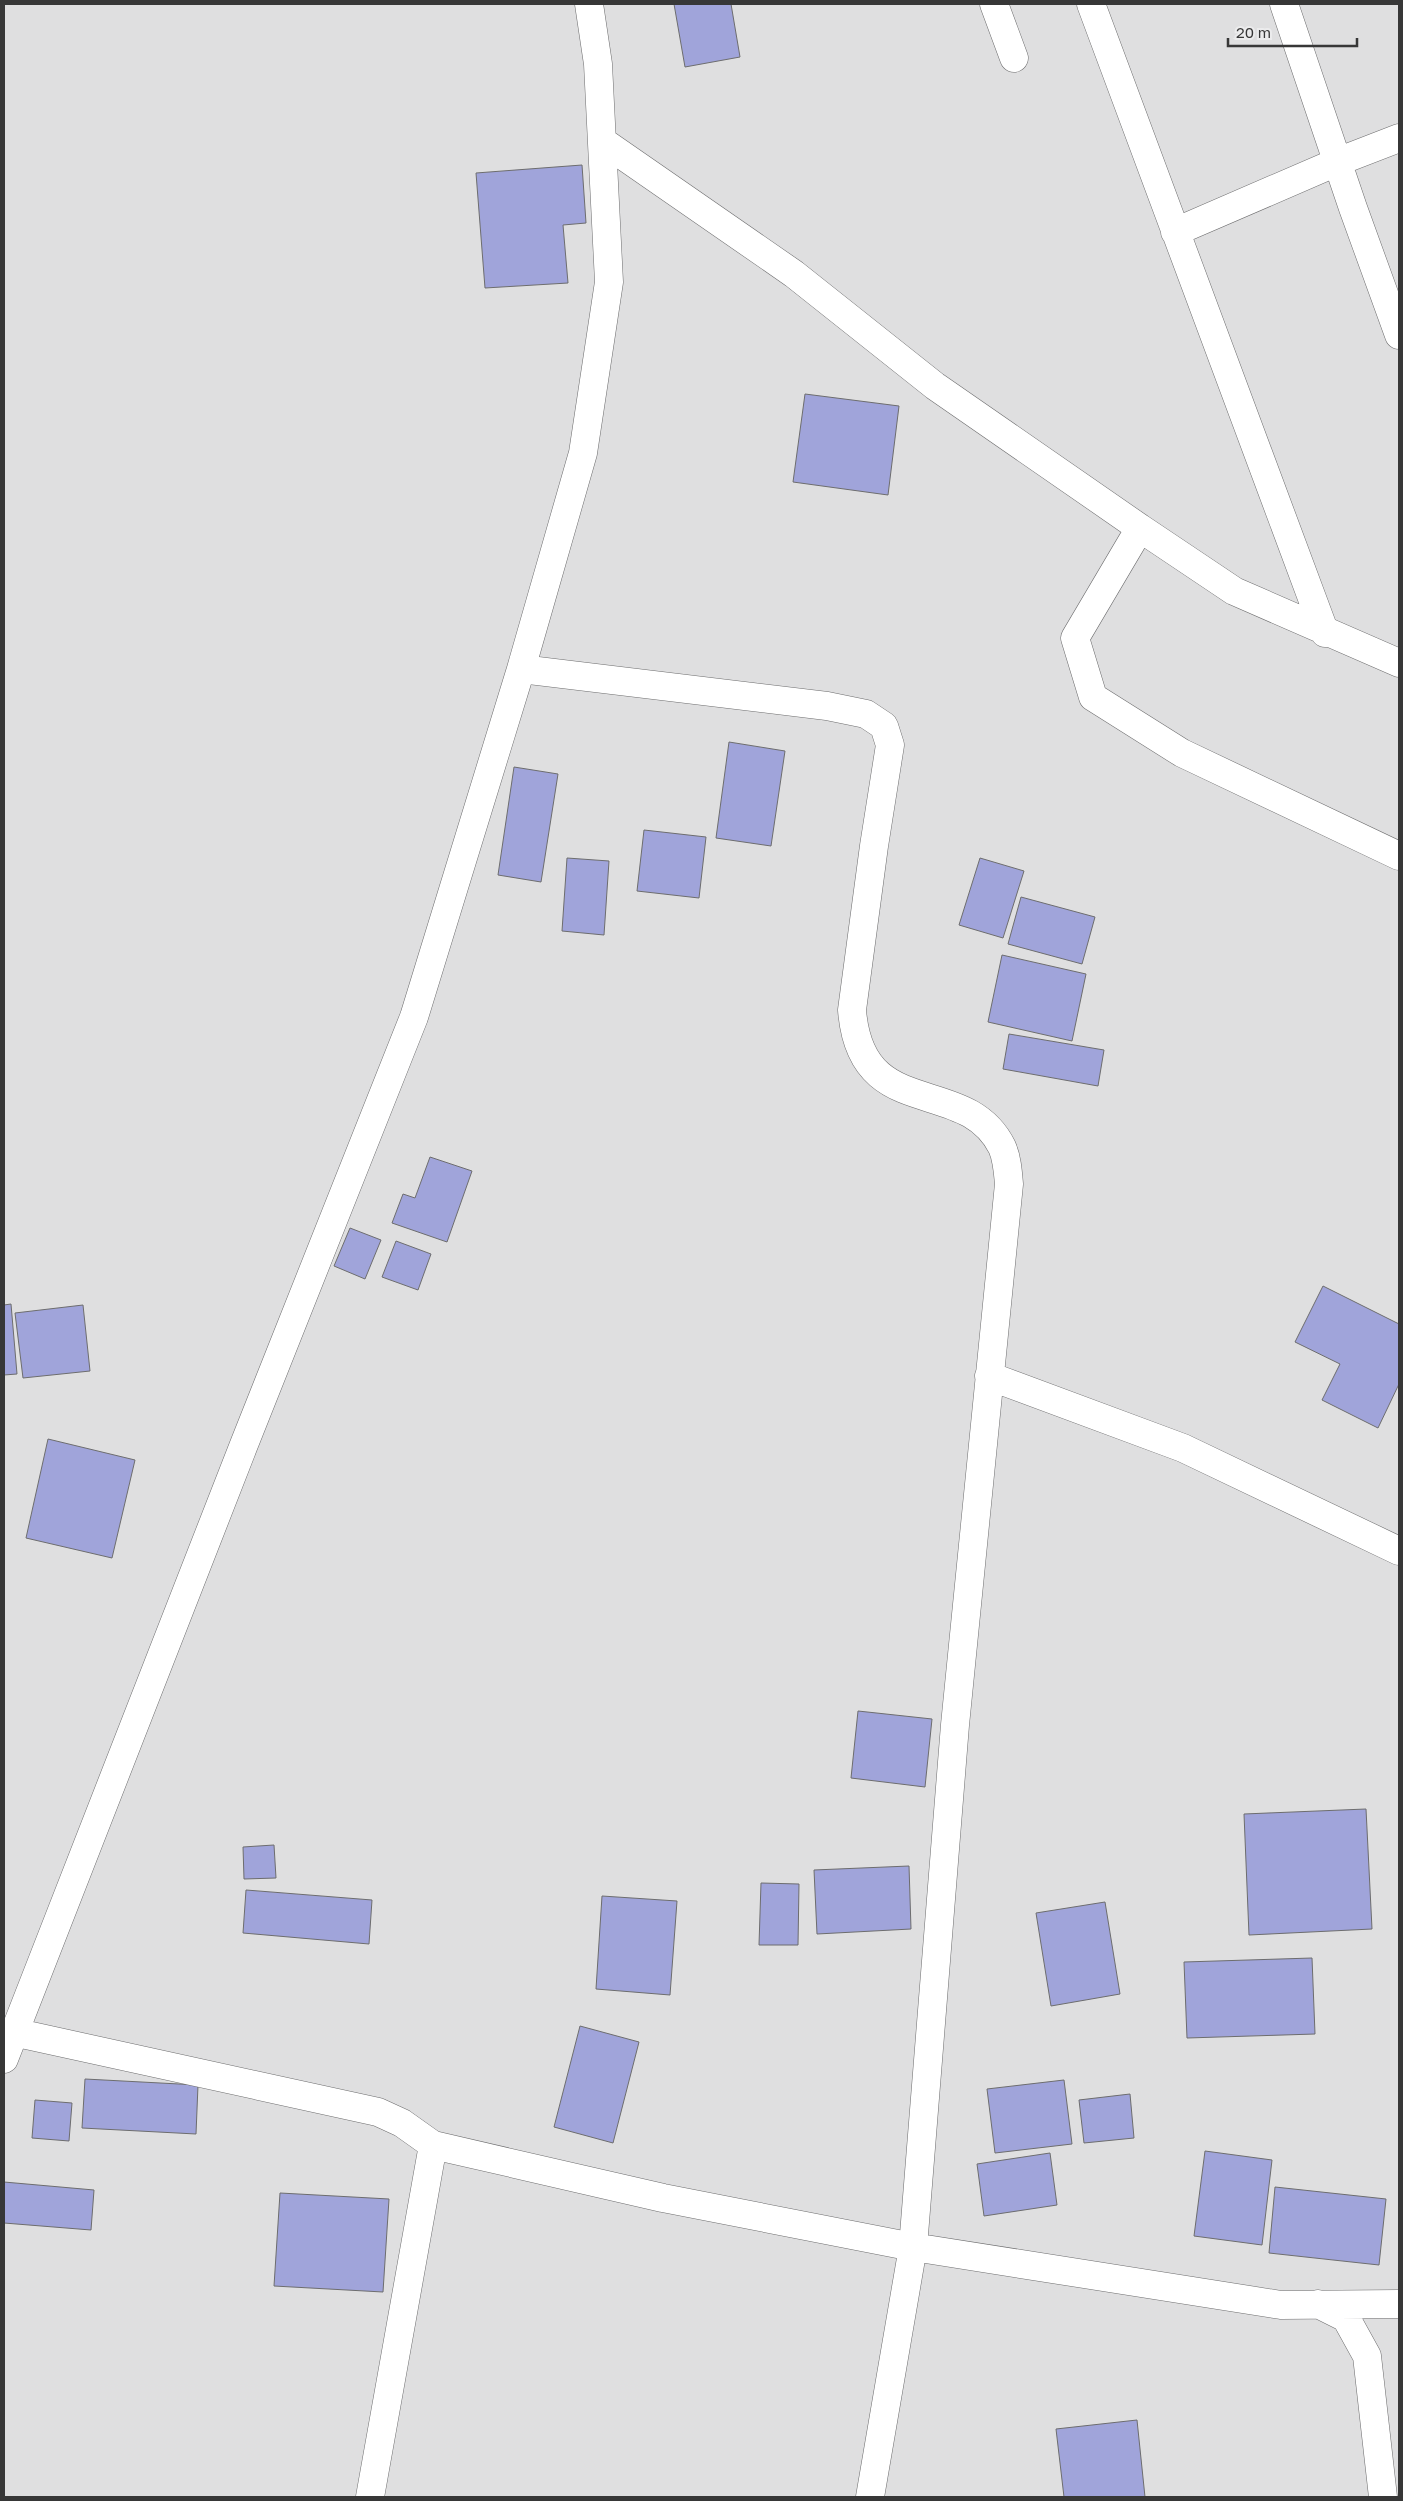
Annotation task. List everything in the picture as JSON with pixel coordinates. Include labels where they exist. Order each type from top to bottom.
[{"type":"street","points":[[4,2059],[13,2032],[414,1017],[521,669],[583,452],[608,291],[598,64],[589,4]]},
{"type":"street","points":[[994,4],[1014,58]]},
{"type":"street","points":[[1091,4],[1174,232],[1325,633]]},
{"type":"street","points":[[1284,4],[1337,162],[1399,335]]},
{"type":"street","points":[[1174,232],[1337,162],[1399,138]]},
{"type":"street","points":[[602,141],[794,274],[935,386],[1234,591],[1325,633],[1399,663]]},
{"type":"street","points":[[1140,528],[1075,638],[1093,697],[1182,753],[1399,856]]},
{"type":"street","points":[[521,669],[827,706],[866,714],[884,726],[890,745],[874,846],[852,1010],[854,1032],[860,1050],[879,1075],[893,1084],[968,1111],[992,1131],[1002,1148],[1009,1184],[955,1735],[913,2246],[870,2497]]},
{"type":"street","points":[[989,1376],[1183,1448],[1399,1551]]},
{"type":"street","points":[[13,2032],[378,2112],[402,2123],[433,2145],[663,2198],[913,2246],[1281,2305],[1399,2304]]},
{"type":"street","points":[[370,2497],[433,2145]]},
{"type":"street","points":[[1318,2304],[1346,2318],[1367,2356],[1383,2497]]},
{"type":"building","points":[[674,4],[731,4],[740,57],[685,67]]},
{"type":"building","points":[[582,165],[586,223],[563,225],[568,283],[485,288],[476,173]]},
{"type":"building","points":[[805,394],[899,406],[888,495],[793,482]]},
{"type":"building","points":[[729,742],[785,751],[771,846],[716,838]]},
{"type":"building","points":[[514,767],[558,774],[541,882],[498,875]]},
{"type":"building","points":[[644,830],[706,837],[699,898],[637,891]]},
{"type":"building","points":[[567,858],[609,861],[604,935],[562,931]]},
{"type":"building","points":[[980,858],[1024,871],[1003,938],[959,925]]},
{"type":"building","points":[[1021,897],[1095,917],[1082,964],[1008,944]]},
{"type":"building","points":[[1002,955],[1086,974],[1072,1041],[988,1022]]},
{"type":"building","points":[[1009,1034],[1104,1050],[1098,1086],[1003,1069]]},
{"type":"building","points":[[430,1157],[472,1171],[447,1242],[392,1223],[403,1194],[415,1198]]},
{"type":"building","points":[[350,1228],[381,1240],[365,1279],[334,1266]]},
{"type":"building","points":[[396,1241],[431,1254],[418,1290],[382,1277]]},
{"type":"building","points":[[1323,1286],[1399,1324],[1399,1384],[1378,1428],[1322,1400],[1340,1364],[1295,1342]]},
{"type":"building","points":[[11,1304],[17,1374],[4,1375],[4,1305]]},
{"type":"building","points":[[83,1305],[90,1371],[23,1378],[15,1313]]},
{"type":"building","points":[[48,1439],[135,1460],[112,1558],[26,1538]]},
{"type":"building","points":[[858,1711],[932,1719],[925,1787],[851,1778]]},
{"type":"building","points":[[1366,1809],[1372,1929],[1249,1935],[1244,1814]]},
{"type":"building","points":[[274,1845],[276,1878],[244,1879],[243,1847]]},
{"type":"building","points":[[909,1866],[911,1929],[817,1934],[814,1870]]},
{"type":"building","points":[[761,1883],[799,1884],[798,1945],[759,1945]]},
{"type":"building","points":[[246,1890],[372,1900],[369,1944],[243,1933]]},
{"type":"building","points":[[602,1896],[677,1901],[670,1995],[596,1989]]},
{"type":"building","points":[[1105,1902],[1120,1994],[1051,2006],[1036,1913]]},
{"type":"building","points":[[1312,1958],[1315,2034],[1187,2038],[1184,1962]]},
{"type":"building","points":[[580,2026],[639,2042],[613,2143],[554,2127]]},
{"type":"building","points":[[85,2079],[198,2085],[196,2134],[82,2128]]},
{"type":"building","points":[[1064,2080],[1072,2144],[995,2153],[987,2089]]},
{"type":"building","points":[[1130,2094],[1134,2138],[1084,2143],[1079,2100]]},
{"type":"building","points":[[35,2100],[72,2103],[69,2141],[32,2138]]},
{"type":"building","points":[[1205,2151],[1272,2160],[1262,2245],[1194,2236]]},
{"type":"building","points":[[1050,2153],[1057,2205],[984,2216],[977,2164]]},
{"type":"building","points":[[4,2182],[94,2190],[91,2230],[4,2223]]},
{"type":"building","points":[[1275,2187],[1386,2199],[1379,2265],[1269,2253]]},
{"type":"building","points":[[280,2193],[389,2199],[383,2292],[274,2286]]},
{"type":"building","points":[[1137,2420],[1145,2497],[1064,2497],[1056,2429]]}]
